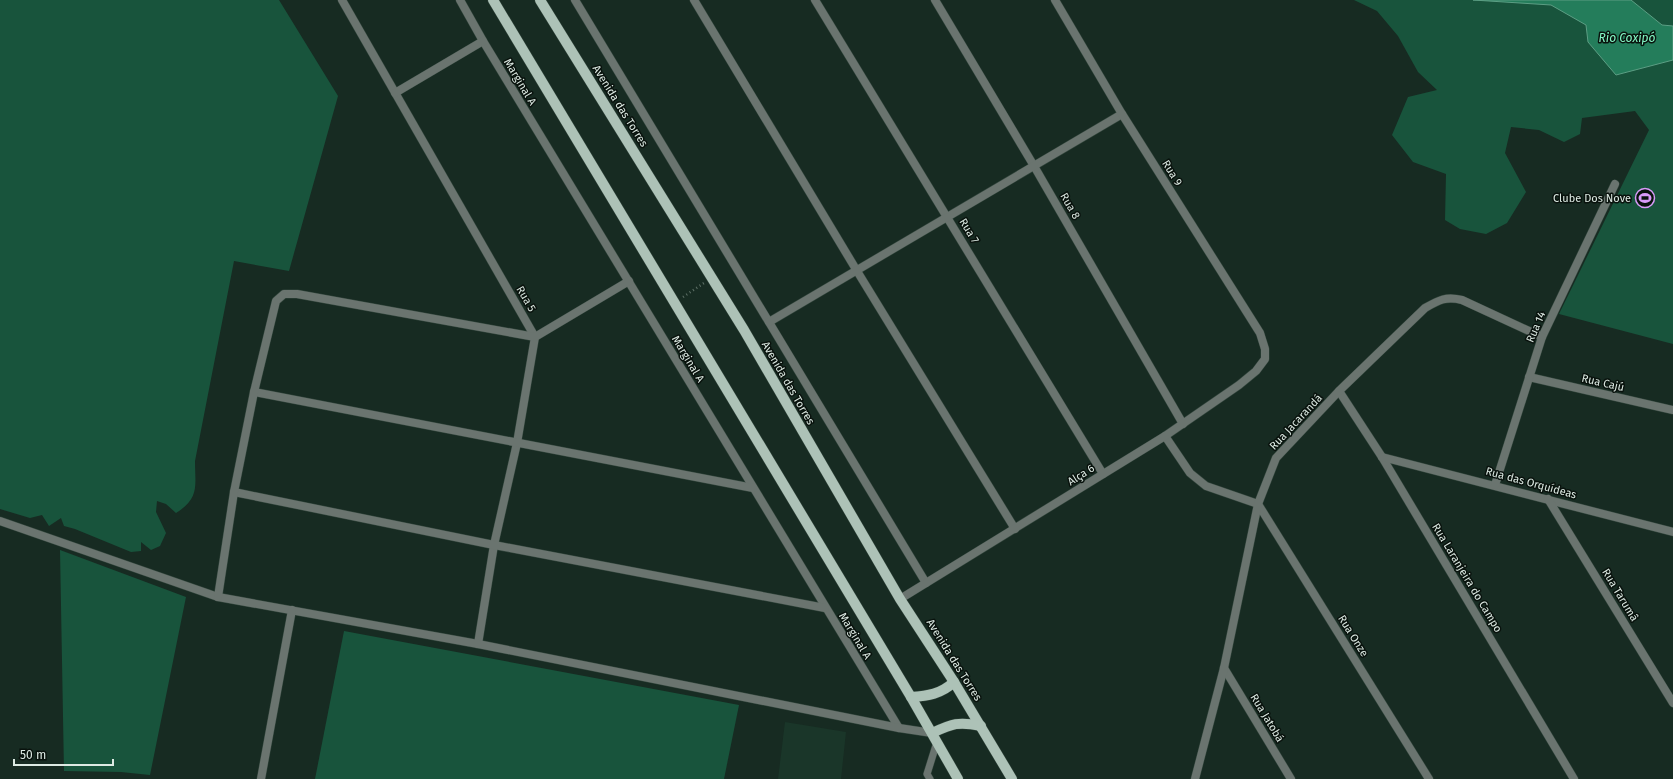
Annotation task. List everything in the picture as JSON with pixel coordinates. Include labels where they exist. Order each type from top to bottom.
[{"type":"main road","points":[[493,0],[911,697],[958,779]]},
{"type":"main road","name":"Avenida das Torres","points":[[540,0],[712,278],[900,599],[954,682],[1012,779]]},
{"type":"main road","points":[[911,697],[931,696],[954,682]]},
{"type":"main road","points":[[934,738],[953,724],[969,723],[981,726]]},
{"type":"street","name":"Rua 5","points":[[342,0],[535,337]]},
{"type":"street","name":"Marginal A","points":[[460,0],[483,41],[899,728]]},
{"type":"street","points":[[575,0],[926,583]]},
{"type":"street","points":[[694,0],[857,271],[1015,529]]},
{"type":"street","name":"Rua 7","points":[[815,0],[1103,474]]},
{"type":"street","name":"Rua 8","points":[[935,0],[1034,166],[1183,424]]},
{"type":"street","name":"Rua 9","points":[[1055,0],[1122,114],[1260,333],[1265,349],[1265,359]]},
{"type":"street","points":[[395,94],[483,41]]},
{"type":"street","points":[[769,322],[1122,114]]},
{"type":"street","name":"Rua 14","points":[[1495,485],[1542,337],[1615,184]]},
{"type":"street","points":[[218,597],[234,492],[254,392],[276,301],[284,294],[297,294],[535,337],[629,281]]},
{"type":"street","name":"Rua Jacarandá","points":[[1195,779],[1224,668],[1258,504],[1276,458],[1339,391],[1425,308],[1437,301],[1451,297],[1462,300],[1542,337]]},
{"type":"street","points":[[478,644],[494,545],[517,443],[535,337]]},
{"type":"street","name":"Alça 6","points":[[900,599],[1165,436],[1248,378],[1265,359]]},
{"type":"street","name":"Rua Cajú","points":[[1529,376],[1673,410]]},
{"type":"street","name":"Rua Laranjeira do Campo","points":[[1339,391],[1382,457],[1574,779]]},
{"type":"street","points":[[254,392],[753,488]]},
{"type":"street","points":[[1165,436],[1190,473],[1206,486],[1258,504]]},
{"type":"street","name":"Rua das Orquídeas","points":[[1382,457],[1673,532]]},
{"type":"street","points":[[234,492],[494,545],[825,608]]},
{"type":"street","name":"Rua Tarumâ","points":[[1548,499],[1673,703]]},
{"type":"street","name":"Rua Onze","points":[[1258,504],[1429,779]]},
{"type":"street","points":[[0,521],[218,597],[478,644],[899,728],[934,738]]},
{"type":"street","points":[[261,779],[292,610]]},
{"type":"street","name":"Rua Jatobá","points":[[1224,668],[1291,779]]},
{"type":"lane","points":[[930,779],[927,774],[934,738]]},
{"type":"path","points":[[674,302],[712,278]]},
{"type":"shaded area","points":[[0,0],[279,0],[338,96],[289,271],[234,261],[195,461],[195,484],[193,497],[176,513],[166,504],[157,501],[156,512],[166,533],[160,546],[151,550],[141,542],[141,551],[131,552],[64,526],[61,518],[49,526],[42,515],[30,518],[0,509]]},
{"type":"shaded area","points":[[1354,0],[1673,0],[1673,344],[1559,314],[1649,130],[1635,111],[1582,118],[1580,134],[1564,142],[1539,130],[1511,127],[1505,153],[1526,192],[1507,223],[1486,234],[1460,229],[1445,220],[1446,174],[1413,162],[1392,135],[1408,97],[1437,90],[1418,72],[1398,36],[1377,11]]},
{"type":"shaded area","points":[[60,550],[186,597],[150,775],[121,772],[64,771]]},
{"type":"shaded area","points":[[344,631],[739,705],[724,779],[315,779]]},
{"type":"shaded area","points":[[785,722],[846,732],[841,779],[778,779]]},
{"type":"water","name":"Rio Coxipó","points":[[1473,0],[1631,0],[1662,25],[1673,26],[1673,60],[1616,75],[1588,42],[1586,25],[1551,5]]},
{"type":"place","name":"Clube Dos Nove","points":[[1645,198]]}]
